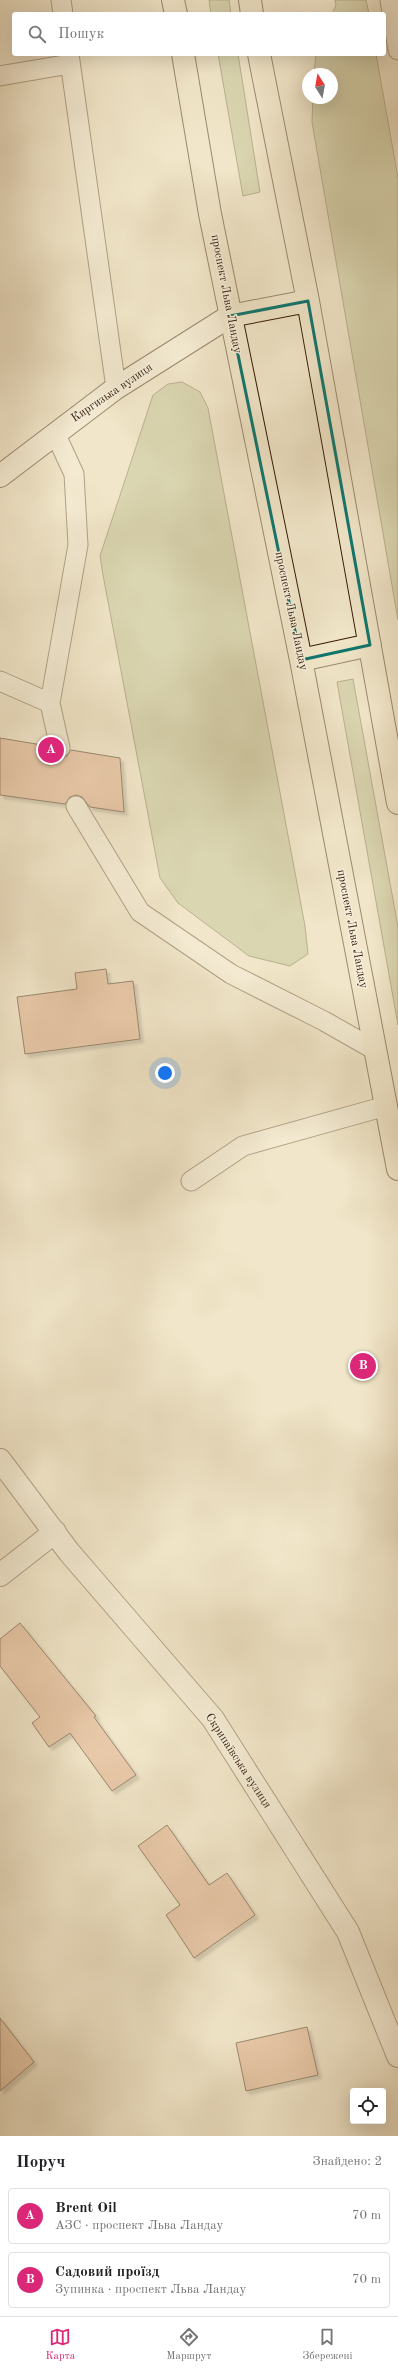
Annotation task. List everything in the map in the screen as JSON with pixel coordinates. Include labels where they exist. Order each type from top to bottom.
[{"type":"main road","points":[[173,0],[176,12]]},
{"type":"main road","points":[[250,0],[252,12]]},
{"type":"main road","name":"проспект Льва Ландау","points":[[183,56],[230,316],[301,660],[398,1169]]},
{"type":"main road","points":[[259,56],[308,301],[398,804]]},
{"type":"main road","points":[[230,316],[308,301]]},
{"type":"main road","points":[[301,660],[370,645]]},
{"type":"street","name":"Киргизька вулиця","points":[[0,476],[116,388],[230,316]]},
{"type":"street","name":"Скрипаївська вулиця","points":[[0,1460],[56,1532],[69,1552],[213,1719],[348,1932],[398,2056]]},
{"type":"street","points":[[0,1575],[56,1532]]},
{"type":"lane","points":[[61,0],[63,12]]},
{"type":"lane","points":[[390,0],[398,50]]},
{"type":"lane","points":[[0,76],[70,59],[116,388]]},
{"type":"lane","points":[[55,433],[74,474],[78,545],[50,703],[60,748]]},
{"type":"lane","points":[[0,680],[50,703]]},
{"type":"lane","points":[[76,806],[140,912],[231,974],[375,1050]]},
{"type":"lane","points":[[191,1181],[243,1146],[386,1106]]},
{"type":"highlighted area","points":[[308,301],[370,645],[301,660],[230,316]]},
{"type":"green space","points":[[209,0],[229,0],[231,12],[211,12]]},
{"type":"green space","points":[[335,0],[366,0],[369,12],[333,12],[336,5]]},
{"type":"green space","points":[[218,56],[238,56],[260,192],[243,196]]},
{"type":"green space","points":[[316,56],[376,56],[398,178],[398,620],[312,122],[313,104],[338,104],[338,68],[315,68]]},
{"type":"green space","points":[[182,382],[200,392],[208,408],[305,926],[308,954],[290,966],[249,956],[178,903],[160,878],[103,575],[100,556],[153,395],[168,384]]},
{"type":"green space","points":[[353,679],[398,927],[398,1025],[337,682]]},
{"type":"building","points":[[0,738],[48,746],[52,755],[57,759],[67,756],[71,750],[120,758],[124,812],[90,807],[82,797],[76,795],[70,797],[65,804],[0,795]]},
{"type":"building","points":[[106,969],[108,984],[133,981],[140,1039],[25,1054],[17,997],[77,989],[75,973]]},
{"type":"building","points":[[20,1623],[96,1716],[94,1717],[136,1775],[112,1791],[70,1733],[49,1747],[32,1723],[40,1717],[0,1666],[0,1639]]},
{"type":"building","points":[[167,1825],[209,1885],[227,1873],[255,1915],[194,1958],[166,1915],[180,1905],[138,1846]]},
{"type":"building","points":[[0,2018],[34,2062],[0,2091]]},
{"type":"building","points":[[307,2027],[318,2075],[246,2091],[236,2043]]},
{"type":"place","name":"Brent Oil","points":[[51,750]]},
{"type":"place","name":"Садовий проїзд","points":[[363,1366]]}]
